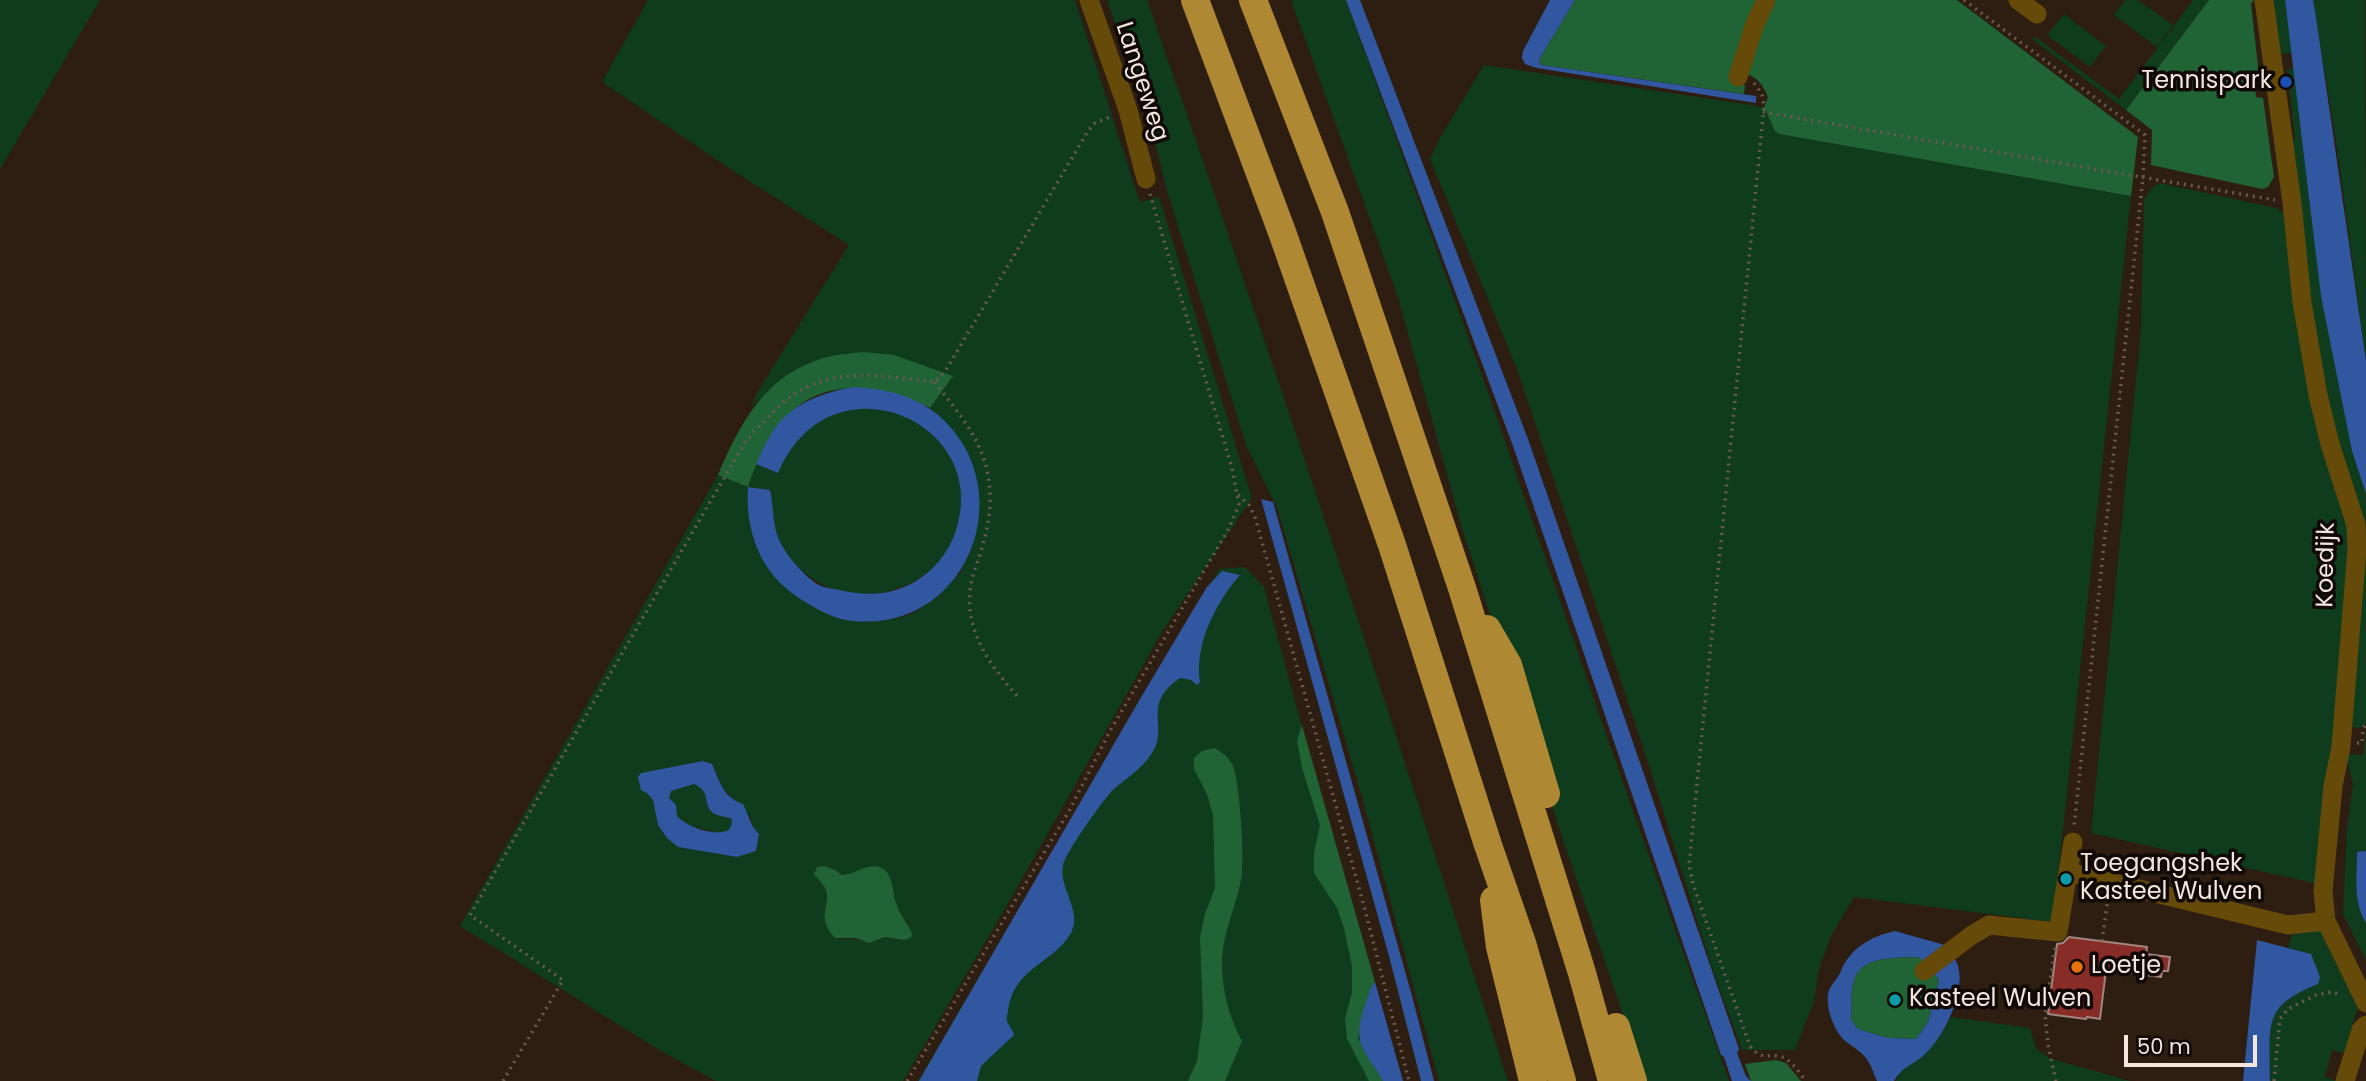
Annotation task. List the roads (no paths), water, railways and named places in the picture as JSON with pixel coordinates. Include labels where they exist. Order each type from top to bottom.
[{"type":"highway","points":[[1195,0],[1282,232],[1392,545],[1522,943],[1562,1081]]},
{"type":"highway","points":[[1253,0],[1335,212],[1462,588],[1578,960],[1612,1081]]},
{"type":"highway","points":[[1462,588],[1508,665],[1633,1081]]},
{"type":"highway","points":[[1488,845],[1500,947],[1532,1081]]},
{"type":"street","name":"Langeweg","points":[[1088,0],[1128,110],[1146,179]]},
{"type":"street","points":[[1738,77],[1755,24],[1766,0]]},
{"type":"street","points":[[2018,0],[2037,14]]},
{"type":"street","name":"Koedijk","points":[[2264,0],[2292,203],[2302,302],[2318,395],[2330,444],[2356,525],[2357,550],[2341,747],[2329,818],[2323,891],[2326,921],[2366,1003]]},
{"type":"street","points":[[1924,971],[1979,929],[1989,925],[2057,932],[2073,842]]},
{"type":"street","points":[[2068,872],[2288,925],[2326,921]]},
{"type":"street","points":[[2345,1081],[2361,1030],[2366,1025]]},
{"type":"water","points":[[1346,0],[1360,0],[1528,439],[1739,1049],[1737,1053],[1746,1076],[1751,1081],[1732,1081],[1721,1055],[1513,446]]},
{"type":"water","points":[[1550,0],[1575,0],[1540,58],[1541,65],[1756,96],[1756,103],[1525,64],[1523,51]]},
{"type":"water","points":[[2285,0],[2313,0],[2316,17],[2366,361],[2366,494],[2352,451],[2321,296]]},
{"type":"water","points":[[854,387],[883,390],[911,398],[946,422],[972,462],[979,491],[978,521],[971,550],[956,576],[936,597],[910,613],[879,621],[855,621],[836,617],[785,588],[758,550],[749,519],[748,487],[770,490],[777,536],[783,547],[809,578],[820,586],[829,588],[859,593],[897,590],[929,572],[940,560],[955,533],[961,494],[952,460],[930,433],[901,415],[867,409],[833,415],[802,436],[778,473],[756,464],[772,432],[782,419],[810,400]]},
{"type":"water","points":[[1261,499],[1273,502],[1434,1081],[1421,1081],[1389,956]]},
{"type":"water","points":[[1222,571],[1240,575],[1223,598],[1209,625],[1200,653],[1200,682],[1197,685],[1191,680],[1180,678],[1161,697],[1158,707],[1157,743],[1152,753],[1139,769],[1108,796],[1085,826],[1066,858],[1062,874],[1074,925],[1064,943],[1018,984],[1007,1018],[1014,1035],[981,1066],[977,1081],[919,1081],[1140,699],[1207,587]]},
{"type":"water","points":[[703,761],[712,764],[723,788],[731,798],[743,804],[759,834],[756,851],[737,857],[678,847],[658,825],[653,800],[641,790],[638,777],[641,773]],"holes":[[[694,784],[700,787],[713,813],[731,818],[729,830],[702,830],[677,816],[676,805],[669,798],[671,791]]]},
{"type":"water","points":[[2366,851],[2366,923],[2359,907],[2356,880],[2357,852]]},
{"type":"water","points":[[1895,931],[1948,946],[1958,966],[1960,977],[1951,1015],[1931,1048],[1903,1070],[1894,1081],[1877,1081],[1866,1058],[1837,1031],[1830,1013],[1828,994],[1850,956],[1863,944]],"holes":[[[1919,957],[1939,980],[1928,1022],[1916,1039],[1888,1038],[1858,1029],[1851,1020],[1854,980],[1864,966],[1882,959]]]},
{"type":"water","points":[[2257,940],[2311,954],[2320,977],[2318,984],[2286,1001],[2273,1020],[2270,1032],[2270,1081],[2243,1081]]},
{"type":"water","points":[[1375,982],[1403,1081],[1383,1081],[1361,1045],[1362,1017],[1370,989]]},
{"type":"place","name":"Tennispark","points":[[2286,82]]},
{"type":"place","name":"Toegangshek Kasteel Wulven","points":[[2066,879]]},
{"type":"place","name":"Loetje","points":[[2077,967]]},
{"type":"place","name":"Kasteel Wulven","points":[[1895,1000]]}]
